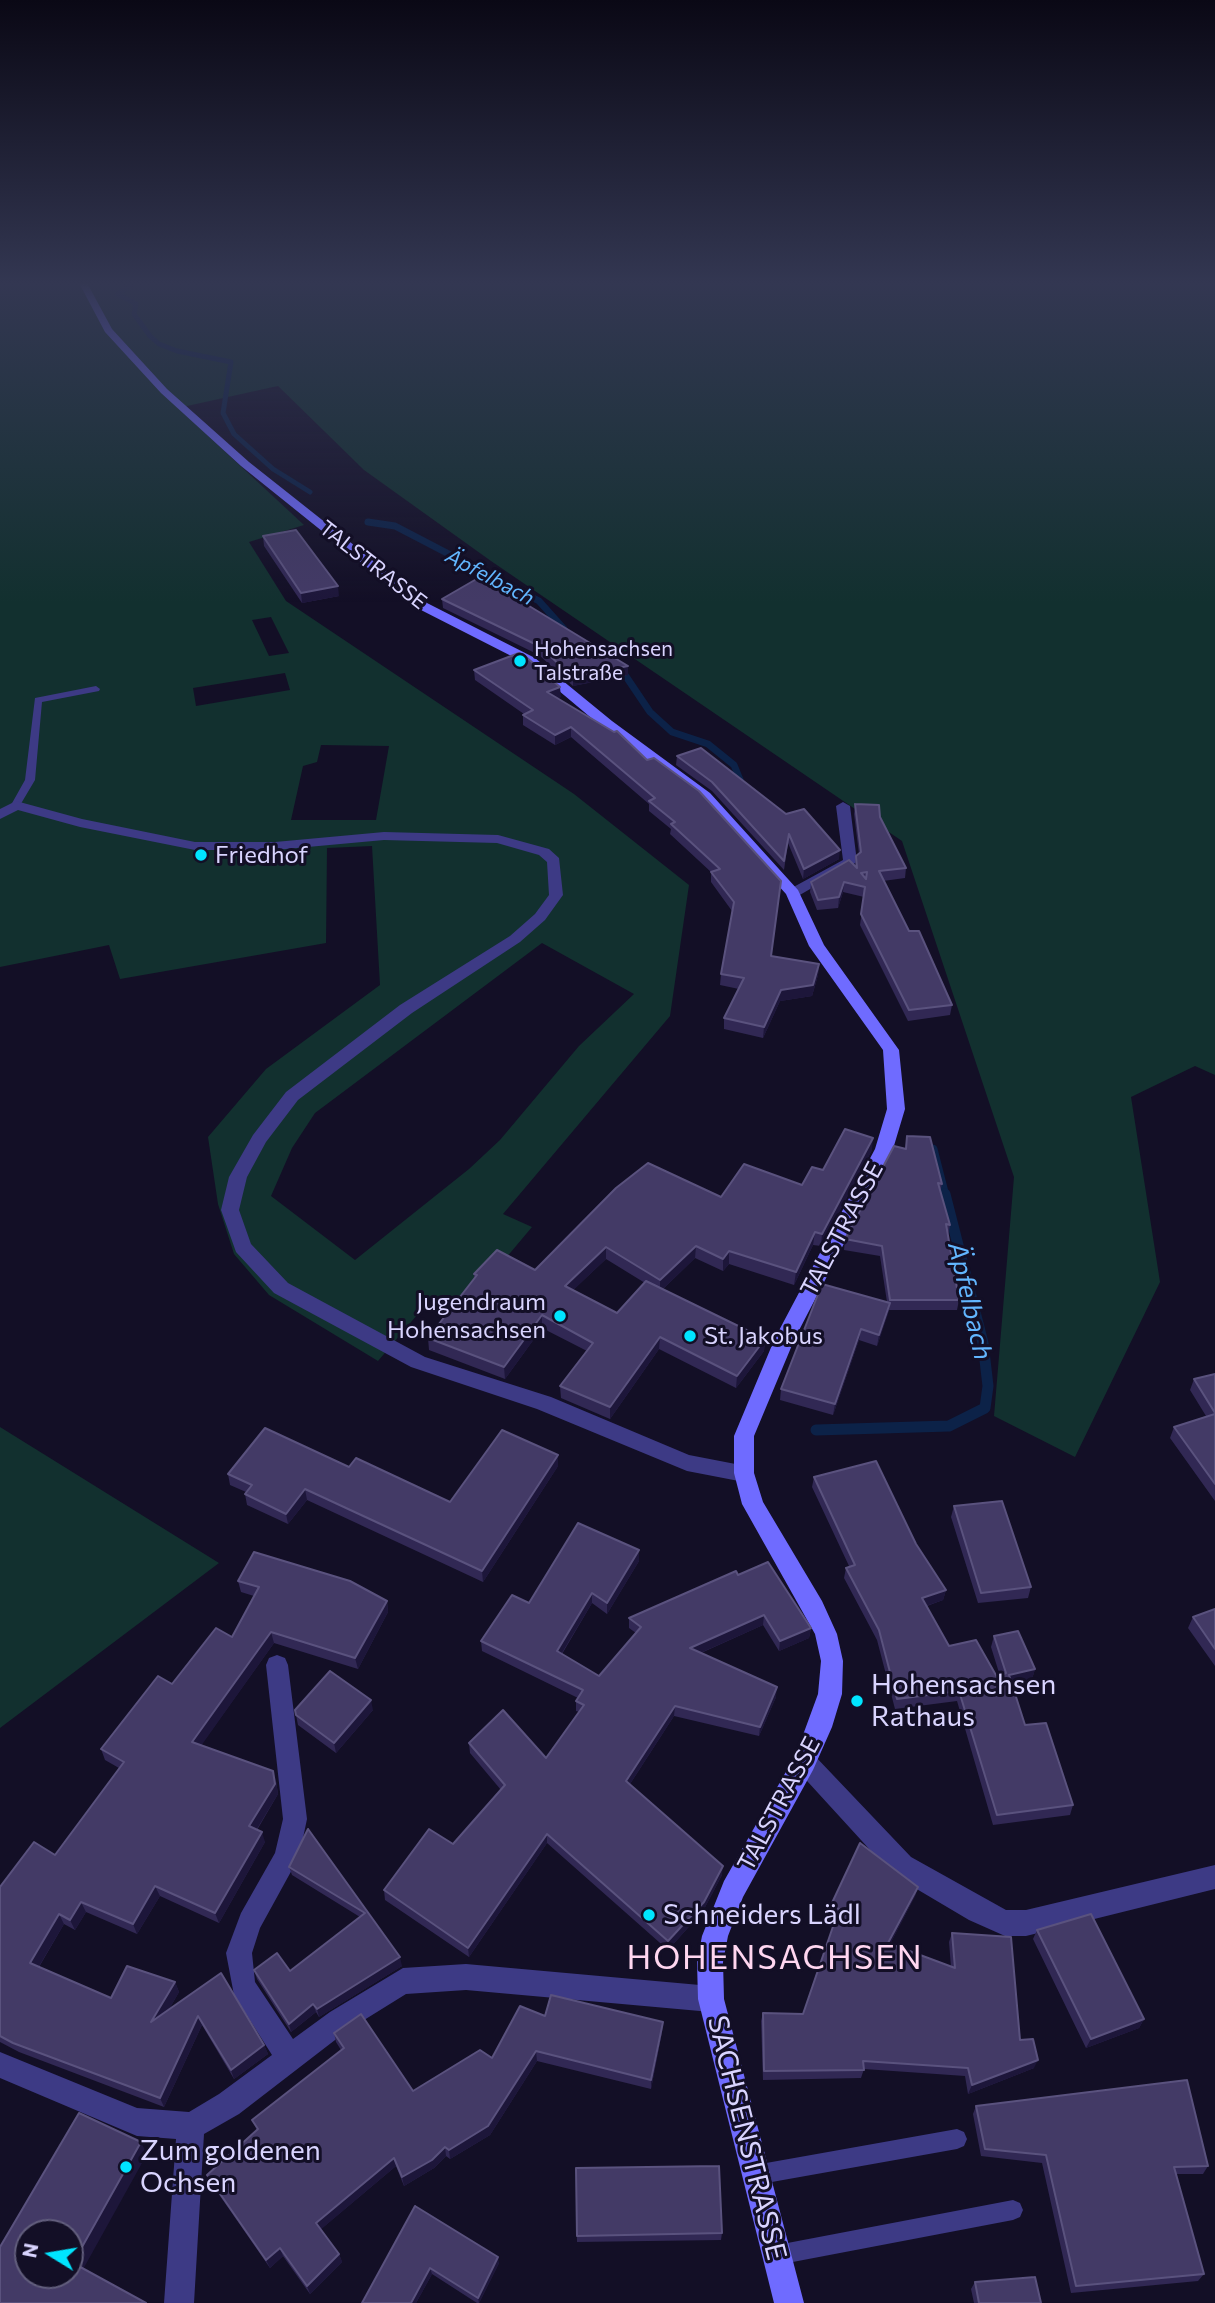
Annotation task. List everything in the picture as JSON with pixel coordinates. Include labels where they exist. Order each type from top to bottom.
[{"type":"street","name":"TALSTRASSE","points":[[162,388],[245,464],[423,606],[531,661],[607,724],[705,796],[793,892],[817,946],[891,1049],[896,1109],[884,1149],[785,1338],[744,1437],[744,1473],[753,1504],[814,1608],[826,1633],[832,1661],[830,1694],[805,1762],[733,1890],[715,1936],[710,1962],[711,1998]]},
{"type":"street","points":[[793,892],[850,862],[843,806]]},
{"type":"street","points":[[8,810],[195,846],[275,846],[384,836],[448,835],[518,843],[544,852],[554,861],[556,895],[540,917],[515,939],[406,1009],[292,1096],[259,1139],[238,1177],[230,1210],[243,1247],[281,1287],[396,1351],[418,1362],[544,1403],[687,1463],[744,1473]]},
{"type":"street","points":[[277,1665],[295,1819],[286,1857],[250,1922],[239,1953],[243,1986],[289,2057]]},
{"type":"street","points":[[805,1762],[902,1866],[978,1911],[1005,1923],[1026,1923],[1215,1877]]},
{"type":"street","name":"SACHSENSTRASSE","points":[[191,2126],[229,2104],[339,2021],[403,1981],[466,1977],[711,1998],[789,2303]]},
{"type":"street","points":[[0,2065],[137,2122],[191,2126],[179,2303]]},
{"type":"lane","points":[[8,810],[30,780],[38,701],[96,689]]},
{"type":"lane","points":[[755,2175],[957,2139]]},
{"type":"lane","points":[[776,2256],[1013,2210]]},
{"type":"green space","points":[[0,388],[267,388],[178,408],[304,525],[249,542],[286,601],[574,794],[689,885],[670,1016],[503,1214],[532,1227],[453,1321],[423,1308],[378,1361],[269,1295],[234,1254],[218,1204],[208,1137],[266,1069],[380,985],[372,846],[327,848],[326,943],[120,979],[109,945],[0,967]],"holes":[[[271,617],[289,653],[269,656],[252,620]],[[285,673],[290,690],[196,706],[193,688]],[[321,745],[389,746],[376,820],[291,820],[303,766],[317,762]],[[542,943],[634,994],[579,1046],[500,1140],[469,1169],[355,1260],[271,1196],[292,1148],[315,1113]]]},
{"type":"green space","points":[[281,388],[1215,388],[1215,1075],[1195,1066],[1131,1097],[1160,1282],[1075,1457],[994,1416],[1014,1177],[902,841],[491,561],[364,470]]},
{"type":"green space","points":[[0,1427],[219,1563],[0,1728]]},
{"type":"building","points":[[296,530],[338,586],[301,593],[263,536]]},
{"type":"building","points":[[480,577],[518,591],[511,595],[628,666],[573,677],[539,646],[442,599]]},
{"type":"building","points":[[519,653],[560,687],[547,692],[614,732],[617,731],[647,760],[654,758],[699,791],[781,881],[771,956],[819,964],[813,985],[781,990],[764,1027],[724,1018],[744,978],[721,974],[734,902],[711,872],[720,869],[671,824],[675,822],[649,801],[655,798],[571,727],[555,735],[523,715],[533,710],[474,670]]},
{"type":"building","points":[[701,748],[786,814],[804,809],[840,850],[804,869],[789,834],[784,861],[712,782],[677,756]]},
{"type":"building","points":[[855,804],[879,805],[880,817],[906,868],[879,871],[909,931],[919,931],[952,1005],[909,1010],[861,914],[865,887],[844,882],[839,897],[818,900],[811,882],[849,860],[857,868],[856,856],[861,852]]},
{"type":"building","points":[[845,1129],[873,1138],[822,1234],[815,1232],[796,1272],[729,1251],[723,1259],[696,1246],[660,1280],[606,1247],[565,1286],[617,1313],[646,1281],[765,1339],[737,1376],[660,1337],[610,1407],[560,1386],[593,1343],[542,1315],[504,1367],[428,1338],[477,1275],[474,1274],[497,1250],[535,1270],[616,1188],[648,1163],[721,1197],[744,1164],[802,1185],[812,1167],[823,1170]]},
{"type":"building","points":[[907,1136],[930,1137],[942,1184],[938,1183],[950,1225],[946,1224],[959,1300],[890,1300],[882,1246],[845,1239],[894,1146],[906,1149]]},
{"type":"building","points":[[822,1284],[890,1303],[879,1335],[861,1329],[835,1404],[781,1389]]},
{"type":"building","points":[[1215,1374],[1215,1413],[1194,1379]]},
{"type":"building","points":[[1215,1414],[1215,1484],[1174,1427]]},
{"type":"building","points":[[265,1428],[349,1467],[356,1458],[450,1502],[502,1430],[558,1455],[482,1571],[305,1489],[286,1514],[245,1494],[252,1485],[228,1474]]},
{"type":"building","points":[[876,1461],[916,1544],[946,1590],[922,1598],[949,1646],[976,1640],[997,1677],[1006,1673],[994,1636],[1018,1631],[1035,1669],[1009,1675],[1025,1725],[1046,1723],[1073,1805],[997,1815],[959,1691],[897,1699],[879,1630],[846,1568],[855,1565],[814,1477]]},
{"type":"building","points":[[1002,1501],[1031,1587],[981,1593],[954,1506]]},
{"type":"building","points":[[578,1523],[639,1550],[607,1603],[592,1593],[557,1651],[599,1676],[641,1627],[629,1618],[736,1571],[738,1575],[768,1562],[811,1628],[780,1641],[764,1615],[690,1648],[777,1687],[760,1727],[675,1706],[626,1781],[723,1866],[704,1902],[668,1941],[547,1834],[468,1948],[384,1890],[429,1829],[453,1844],[505,1785],[469,1743],[503,1710],[546,1758],[584,1705],[576,1701],[583,1690],[481,1641],[512,1595],[529,1603]]},
{"type":"building","points":[[254,1552],[350,1581],[387,1601],[355,1658],[271,1632],[192,1742],[273,1771],[275,1784],[249,1826],[262,1832],[215,1913],[155,1886],[133,1924],[81,1902],[70,1920],[59,1914],[30,1963],[111,1998],[127,1966],[175,1982],[151,2022],[221,1973],[264,2045],[231,2070],[198,2016],[160,2098],[0,2036],[0,1887],[34,1842],[55,1855],[124,1762],[101,1749],[158,1676],[172,1684],[216,1628],[232,1637],[259,1587],[238,1581]]},
{"type":"building","points":[[1215,1609],[1215,1649],[1193,1617]]},
{"type":"building","points":[[330,1671],[371,1700],[334,1743],[296,1715],[295,1710]]},
{"type":"building","points":[[308,1829],[400,1957],[317,2009],[313,2004],[289,2024],[254,1970],[277,1953],[290,1971],[365,1913],[289,1867]]},
{"type":"building","points":[[860,1843],[918,1887],[888,1943],[955,1968],[952,1933],[1011,1937],[1020,2040],[1033,2039],[1038,2060],[972,2085],[968,2068],[863,2061],[864,2070],[764,2071],[763,2013],[803,2014],[839,1909],[831,1905]]},
{"type":"building","points":[[1091,1914],[1144,2019],[1091,2039],[1037,1930]]},
{"type":"building","points":[[551,1995],[663,2022],[651,2080],[536,2051],[488,2126],[449,2150],[445,2147],[432,2160],[402,2177],[394,2158],[316,2223],[339,2254],[307,2286],[280,2248],[266,2260],[207,2175],[258,2129],[252,2120],[344,2048],[334,2033],[361,2014],[413,2091],[480,2050],[492,2058],[520,2006],[545,2016]]},
{"type":"building","points":[[1187,2080],[1208,2166],[1174,2167],[1204,2274],[1076,2286],[1046,2155],[985,2149],[976,2106]]},
{"type":"building","points":[[79,2113],[141,2142],[84,2243],[84,2219],[17,2219]]},
{"type":"building","points":[[719,2166],[722,2233],[577,2236],[576,2168]]},
{"type":"building","points":[[415,2206],[498,2257],[478,2298],[430,2268],[411,2303],[362,2303]]},
{"type":"building","points":[[14,2223],[14,2289],[84,2289],[84,2269],[146,2303],[0,2303],[0,2247]]},
{"type":"building","points":[[1035,2277],[1041,2303],[979,2303],[975,2282]]},
{"type":"waterway","name":"Äpfelbach","points":[[227,388],[223,413],[234,434],[273,469],[310,492]]},
{"type":"waterway","name":"Äpfelbach","points":[[368,522],[395,526],[539,601],[564,629]]},
{"type":"waterway","name":"Äpfelbach","points":[[619,666],[650,712],[672,732],[708,744],[734,765],[743,787]]},
{"type":"waterway","name":"Äpfelbach","points":[[933,1149],[945,1196]]},
{"type":"waterway","name":"Äpfelbach","points":[[816,1430],[949,1426],[985,1408],[988,1386],[983,1343],[945,1194]]},
{"type":"place","name":"Hohensachsen Talstraße","points":[[520,661]]},
{"type":"place","name":"Friedhof","points":[[201,855]]},
{"type":"place","name":"Jugendraum Hohensachsen","points":[[560,1316]]},
{"type":"place","name":"St. Jakobus","points":[[690,1336]]},
{"type":"place","name":"Hohensachsen Rathaus","points":[[857,1701]]},
{"type":"place","name":"Schneiders Lädl","points":[[649,1915]]},
{"type":"place","name":"Zum goldenen Ochsen","points":[[126,2167]]},
{"type":"district","name":"HOHENSACHSEN","points":[[775,1958]]}]
